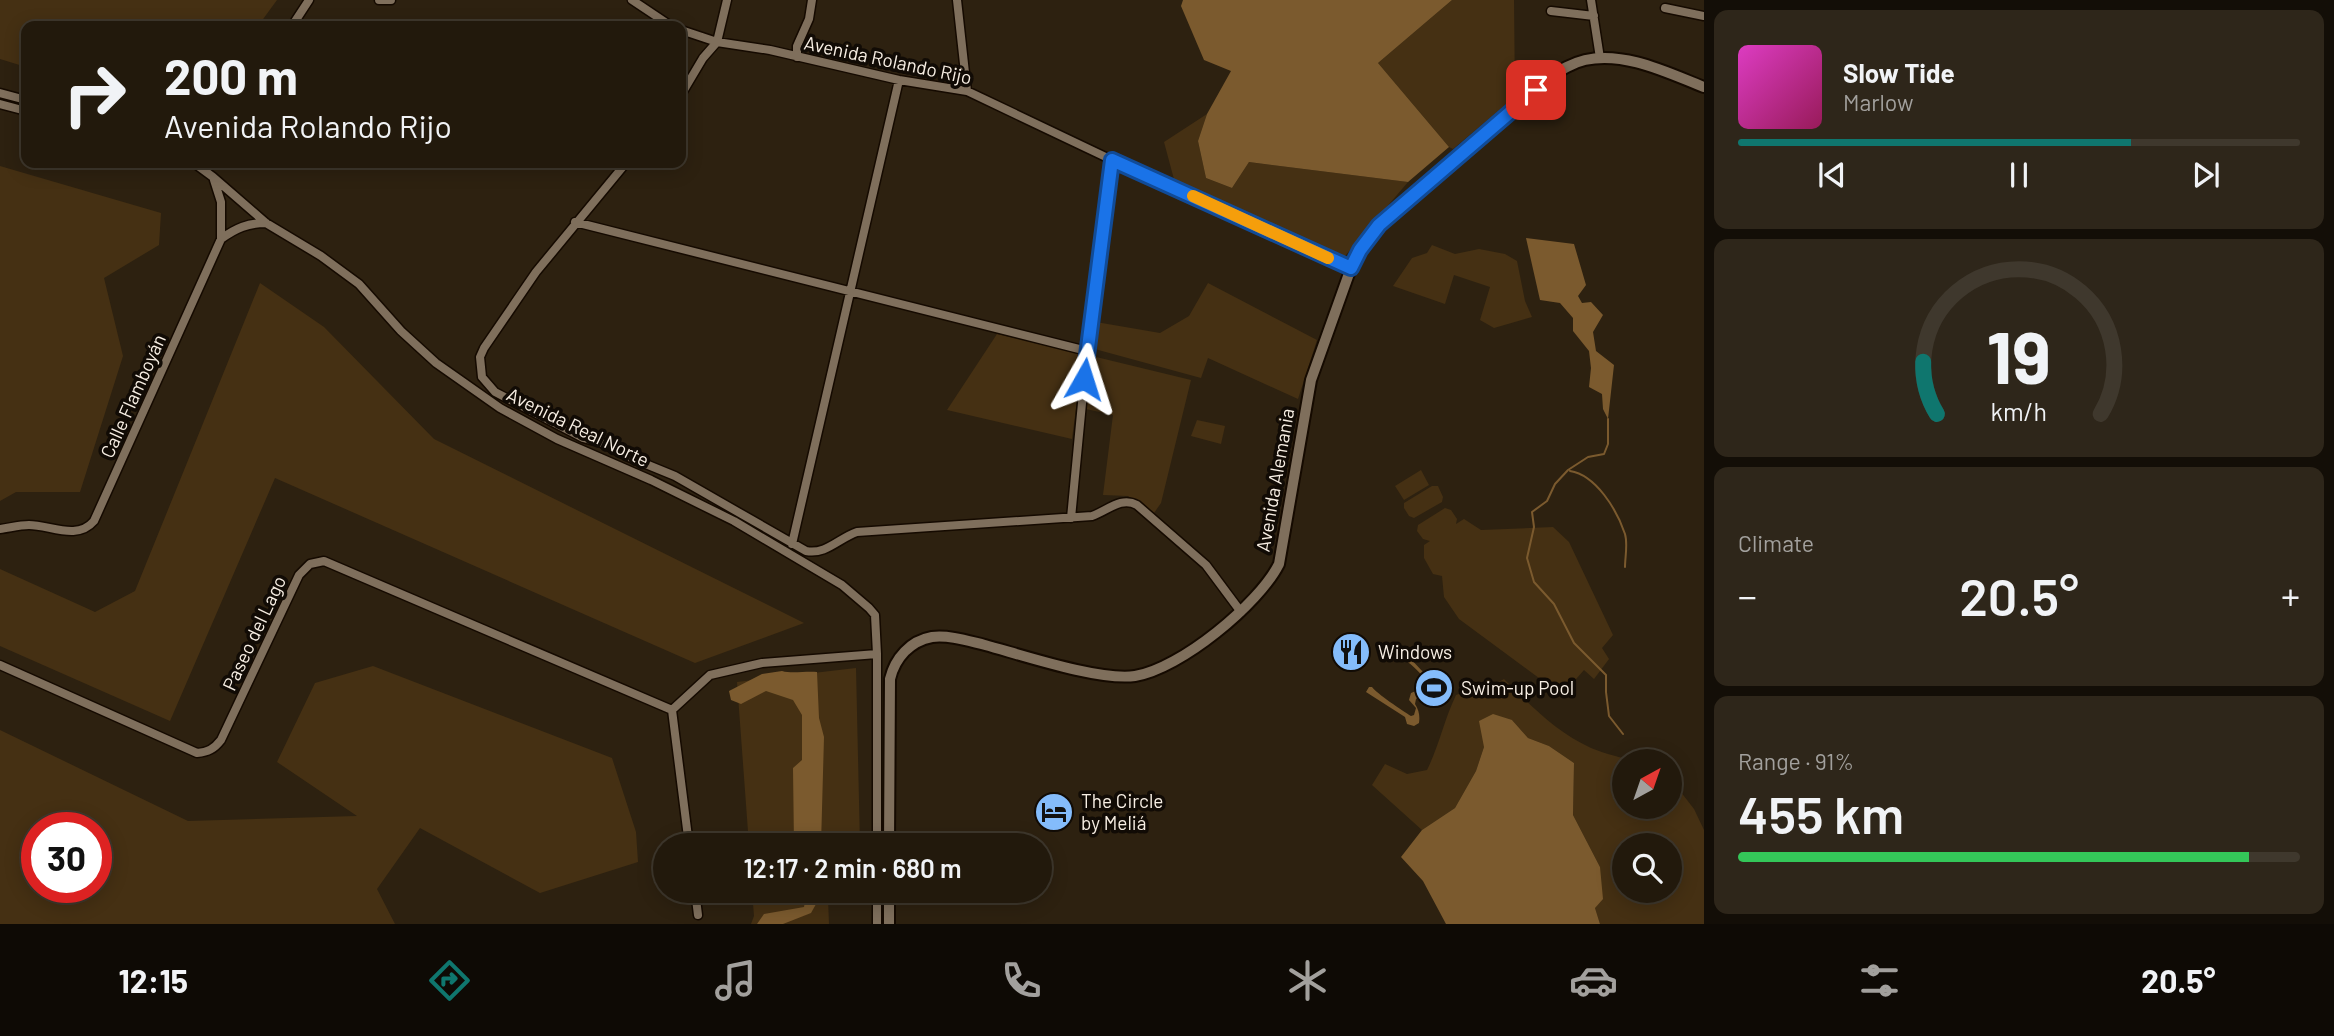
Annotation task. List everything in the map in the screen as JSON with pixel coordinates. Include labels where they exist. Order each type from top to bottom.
[{"type":"street","points":[[295,21],[309,0]]},
{"type":"street","points":[[379,0],[391,0]]},
{"type":"street","points":[[632,0],[664,21]]},
{"type":"street","points":[[686,87],[717,41],[727,0]]},
{"type":"street","points":[[797,57],[797,46],[809,19],[812,0]]},
{"type":"street","points":[[957,0],[967,91]]},
{"type":"street","points":[[1591,0],[1600,58]]},
{"type":"street","points":[[1665,8],[1704,16]]},
{"type":"street","points":[[1551,11],[1594,16]]},
{"type":"street","name":"Avenida Rolando Rijo","points":[[686,32],[717,41],[899,80],[967,91],[1351,268]]},
{"type":"street","name":"Avenida Alemania","points":[[889,833],[890,680],[896,661],[915,642],[933,637],[949,637],[1068,667],[1113,675],[1135,676],[1182,656],[1241,612],[1273,576],[1279,564],[1307,397],[1329,325],[1351,268],[1360,250],[1379,225],[1550,77],[1567,66],[1600,58],[1637,63],[1704,87]]},
{"type":"street","points":[[792,544],[899,80]]},
{"type":"street","points":[[0,93],[21,99]]},
{"type":"street","points":[[0,104],[21,110]]},
{"type":"street","points":[[1071,518],[1087,351],[1112,160]]},
{"type":"street","name":"Avenida Real Norte","points":[[201,168],[266,223],[321,256],[359,284],[401,331],[436,363],[499,408],[557,439],[734,521],[842,585],[874,615],[877,654],[877,833]]},
{"type":"street","points":[[622,168],[536,272],[484,348],[479,367],[487,386],[495,392],[583,438],[602,443],[675,476],[792,544],[814,553],[857,532],[1071,518],[1101,513],[1121,502],[1133,502],[1206,565],[1241,612]]},
{"type":"street","points":[[213,177],[221,202],[221,239]]},
{"type":"street","points":[[575,222],[1087,351]]},
{"type":"street","points":[[221,239],[250,223],[266,223]]},
{"type":"street","name":"Calle Flamboyán","points":[[0,529],[28,525],[72,532],[85,530],[94,521],[221,239]]},
{"type":"street","name":"Paseo del Lago","points":[[0,664],[197,753],[204,752],[221,740],[299,575],[310,564],[324,561],[672,710]]},
{"type":"street","points":[[687,833],[672,710],[710,675],[762,663],[877,654]]},
{"type":"street","points":[[696,903],[698,915]]},
{"type":"street","points":[[877,903],[877,924]]},
{"type":"street","points":[[889,903],[889,924]]},
{"type":"shaded area","points":[[0,0],[277,0],[262,21],[21,21],[21,65],[0,59]]},
{"type":"shaded area","points":[[1183,0],[1452,0],[1378,63],[1449,147],[1408,182],[1249,162],[1232,188],[1206,178],[1198,141],[1207,114],[1231,71],[1204,60],[1181,6]]},
{"type":"shaded area","points":[[1452,0],[1514,0],[1515,97],[1453,149],[1378,63]]},
{"type":"shaded area","points":[[1207,114],[1198,141],[1206,178],[1232,188],[1249,162],[1408,182],[1345,256],[1175,183],[1164,142]]},
{"type":"shaded area","points":[[0,166],[161,213],[159,245],[104,278],[123,356],[80,492],[16,492],[0,501]]},
{"type":"shaded area","points":[[1526,238],[1574,244],[1586,285],[1578,296],[1582,303],[1591,302],[1603,315],[1593,332],[1596,351],[1614,365],[1608,419],[1603,409],[1602,394],[1589,387],[1589,351],[1573,331],[1573,318],[1560,303],[1540,300]]},
{"type":"shaded area","points":[[1432,245],[1455,254],[1479,249],[1505,254],[1517,261],[1525,301],[1532,317],[1494,328],[1480,320],[1490,287],[1454,275],[1445,304],[1393,286],[1412,258],[1427,253]]},
{"type":"shaded area","points":[[260,283],[324,327],[434,439],[804,623],[695,663],[275,478],[170,721],[0,646],[0,569],[95,612],[135,591]]},
{"type":"shaded area","points":[[1208,283],[1317,340],[1298,399],[1208,358],[1201,378],[1091,348],[1096,322],[1160,333],[1189,316]]},
{"type":"shaded area","points":[[997,334],[1083,353],[1072,439],[947,410]]},
{"type":"shaded area","points":[[1092,356],[1191,380],[1161,503],[1154,513],[1128,496],[1103,495],[1113,415],[1086,409]]},
{"type":"shaded area","points":[[1197,420],[1225,426],[1221,444],[1191,436]]},
{"type":"shaded area","points":[[1421,470],[1429,485],[1404,500],[1395,486]]},
{"type":"shaded area","points":[[1432,486],[1438,486],[1443,497],[1442,502],[1414,518],[1409,516],[1404,503]]},
{"type":"shaded area","points":[[1445,508],[1451,510],[1457,519],[1456,524],[1464,519],[1481,530],[1553,527],[1569,542],[1613,635],[1602,648],[1609,659],[1594,679],[1584,670],[1562,695],[1459,619],[1444,597],[1442,576],[1433,574],[1424,558],[1424,545],[1430,541],[1423,539],[1417,531],[1418,525]]},
{"type":"shaded area","name":"Swim-up Pool","points":[[1395,649],[1408,656],[1439,689],[1436,694],[1427,696],[1421,694],[1416,699],[1419,723],[1414,726],[1407,724],[1405,717],[1366,692],[1372,687],[1411,716],[1416,708],[1409,700],[1411,693],[1418,690],[1425,694],[1430,693],[1427,682],[1417,670],[1393,654]]},
{"type":"shaded area","points":[[373,666],[612,758],[636,832],[638,862],[540,893],[420,828],[377,889],[395,924],[0,924],[0,730],[188,821],[357,816],[277,762],[315,683]]},
{"type":"shaded area","points":[[856,668],[860,833],[748,833],[737,682]]},
{"type":"shaded area","points":[[782,671],[817,672],[819,718],[824,737],[821,833],[794,833],[793,768],[802,760],[802,715],[793,700],[766,691],[741,704],[731,700],[729,691],[762,674]]},
{"type":"shaded area","points":[[1504,679],[1544,718],[1567,735],[1591,748],[1612,755],[1612,819],[1682,819],[1682,794],[1694,809],[1704,830],[1704,924],[1600,924],[1595,908],[1600,867],[1573,815],[1574,763],[1549,746],[1528,738],[1512,720],[1484,747],[1476,771],[1455,808],[1422,830],[1372,785],[1385,764],[1407,774],[1427,770],[1456,695]]},
{"type":"shaded area","points":[[1493,714],[1512,720],[1528,738],[1549,746],[1574,763],[1573,815],[1600,867],[1603,899],[1595,908],[1600,924],[1446,924],[1423,881],[1401,857],[1422,830],[1455,808],[1476,771],[1484,747],[1479,721]]},
{"type":"shaded area","points":[[753,903],[828,903],[829,924],[751,924],[754,916]]},
{"type":"shaded area","points":[[805,903],[817,903],[811,913],[783,924],[757,924],[764,914],[804,907]]},
{"type":"waterway","points":[[1608,419],[1608,444],[1604,454],[1588,457],[1568,470],[1555,484],[1547,501],[1532,512],[1534,527],[1527,558],[1534,582],[1554,604],[1574,643],[1606,675],[1609,716],[1623,734]]},
{"type":"waterway","points":[[1570,471],[1580,474],[1597,486],[1617,515],[1626,538],[1625,567]]},
{"type":"slow traffic","points":[[1193,196],[1328,258]]},
{"type":"place","name":"Windows","points":[[1351,652]]},
{"type":"place","name":"Swim-up Pool","points":[[1434,688]]},
{"type":"place","name":"The Circle by Meliá","points":[[1054,812]]},
{"type":"route","points":[[1084,379],[1112,160],[1351,268],[1360,250],[1379,225],[1536,90]]}]
